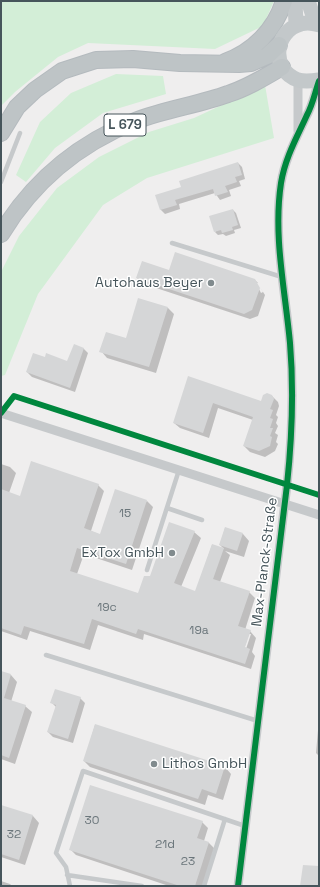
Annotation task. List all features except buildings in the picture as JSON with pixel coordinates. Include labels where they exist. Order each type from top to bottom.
[{"type":"highway","points":[[220,64],[236,58],[260,41],[271,29],[284,1]]},
{"type":"highway","points":[[1,132],[17,107],[35,90],[62,71],[96,60],[133,59],[180,63],[239,64],[251,63],[267,56],[279,45]]},
{"type":"highway","name":"L 679","points":[[1,234],[36,186],[69,158],[103,136],[136,121],[229,94],[256,82],[282,67]]},
{"type":"main road","points":[[295,1],[296,25]]},
{"type":"main road","points":[[308,1],[318,25]]},
{"type":"main road","points":[[318,25],[306,23],[296,25],[285,33],[279,45],[279,60],[286,73],[298,80],[309,82],[319,80]]},
{"type":"street","name":"Max-Planck-Straße","points":[[298,80],[298,133]]},
{"type":"street","name":"Max-Planck-Straße","points":[[238,886],[292,426],[293,390],[290,344],[278,240],[278,214],[281,182],[285,163],[308,114],[319,80]]},
{"type":"street","name":"Max-Planck-Straße","points":[[1,413],[284,504]]},
{"type":"street","points":[[284,504],[319,515]]},
{"type":"lane","points":[[1,182],[20,133]]},
{"type":"lane","points":[[172,243],[282,278]]},
{"type":"lane","points":[[147,570],[179,470]]},
{"type":"lane","points":[[167,508],[202,520]]},
{"type":"lane","points":[[46,655],[258,721]]},
{"type":"lane","points":[[70,886],[66,867],[56,853],[83,771],[245,826]]},
{"type":"lane","points":[[204,886],[224,819]]},
{"type":"lane","points":[[67,875],[142,886]]},
{"type":"green space","points":[[1,1],[274,1],[263,26],[215,49],[88,43],[58,57],[15,92],[1,106]]},
{"type":"green space","points":[[116,74],[163,76],[166,94],[103,113],[55,148],[26,182],[16,175],[40,122],[71,93]]},
{"type":"green space","points":[[265,85],[274,138],[147,178],[103,205],[38,294],[5,375],[1,376],[1,272],[19,236],[57,188],[99,157],[149,132],[194,118]]},
{"type":"cycle path","points":[[238,886],[290,450],[292,397],[291,361],[278,223],[281,183],[285,165],[311,107],[319,81]]},
{"type":"cycle path","points":[[1,413],[14,396],[319,495]]},
{"type":"place","name":"Autohaus Beyer","points":[[211,283]]},
{"type":"place","name":"ExTox GmbH","points":[[172,553]]},
{"type":"place","name":"Lithos GmbH","points":[[154,764]]}]
